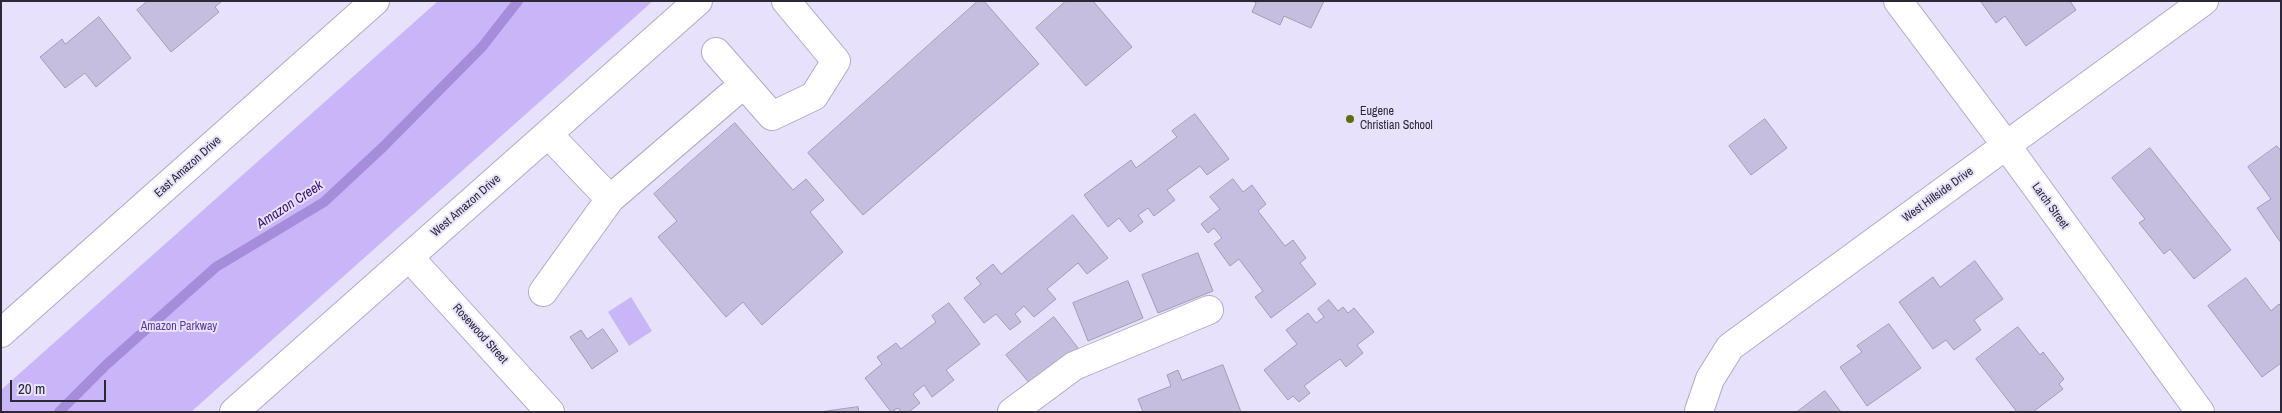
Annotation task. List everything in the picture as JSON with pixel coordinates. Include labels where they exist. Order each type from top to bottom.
[{"type":"street","name":"East Amazon Drive","points":[[1,332],[375,1]]},
{"type":"street","name":"West Amazon Drive","points":[[234,412],[698,1]]},
{"type":"street","points":[[716,52],[772,116],[814,96],[836,61],[786,1]]},
{"type":"street","name":"Larch Street","points":[[1898,1],[2006,145],[2200,412]]},
{"type":"street","name":"West Hillside Drive","points":[[1699,411],[1710,379],[1730,346],[2204,1]]},
{"type":"street","points":[[543,292],[610,199],[744,84]]},
{"type":"street","points":[[548,134],[610,199]]},
{"type":"street","name":"Rosewood Street","points":[[409,257],[550,412]]},
{"type":"street","points":[[1012,412],[1074,366],[1209,310]]},
{"type":"green space","name":"Amazon Parkway","points":[[438,1],[653,1],[191,412],[1,412],[1,390]]},
{"type":"green space","points":[[631,297],[652,331],[629,346],[608,312]]},
{"type":"building","points":[[148,1],[222,1],[215,7],[219,12],[171,52],[137,10]]},
{"type":"building","points":[[978,1],[984,1],[1039,64],[863,215],[808,153]]},
{"type":"building","points":[[1066,1],[1093,1],[1132,47],[1086,86],[1036,28]]},
{"type":"building","points":[[1253,1],[1324,1],[1311,28],[1284,16],[1280,25],[1252,12],[1256,3]]},
{"type":"building","points":[[2070,1],[2076,10],[2026,46],[2005,16],[1996,23],[1981,2]]},
{"type":"building","points":[[99,17],[131,58],[96,87],[85,73],[65,88],[40,57],[62,39],[65,44]]},
{"type":"building","points":[[1195,114],[1229,159],[1207,175],[1200,166],[1167,190],[1175,200],[1154,216],[1148,208],[1138,215],[1143,222],[1130,232],[1119,218],[1108,227],[1084,195],[1131,160],[1136,168],[1177,137],[1172,131]]},
{"type":"building","points":[[1765,119],[1787,148],[1751,175],[1729,146]]},
{"type":"building","points":[[735,123],[793,190],[806,179],[824,200],[810,212],[843,252],[762,325],[743,302],[726,317],[658,237],[677,221],[654,194]]},
{"type":"building","points":[[2277,146],[2281,151],[2281,243],[2257,208],[2271,199],[2248,167]]},
{"type":"building","points":[[2150,148],[2231,250],[2194,279],[2170,249],[2164,254],[2139,223],[2145,219],[2112,178]]},
{"type":"building","points":[[1233,179],[1243,192],[1252,185],[1266,204],[1258,211],[1285,246],[1293,240],[1306,258],[1300,263],[1316,284],[1271,318],[1255,297],[1263,291],[1239,259],[1230,266],[1214,244],[1222,238],[1214,228],[1208,233],[1201,224],[1220,209],[1210,197]]},
{"type":"building","points":[[1073,215],[1108,258],[1087,274],[1078,263],[1047,289],[1056,299],[1034,317],[1024,306],[1015,314],[1021,322],[1010,330],[996,314],[984,323],[964,298],[981,284],[976,278],[993,264],[1001,274]]},
{"type":"building","points":[[1198,253],[1213,291],[1158,313],[1142,275]]},
{"type":"building","points":[[1975,261],[2003,299],[1974,320],[1981,330],[1954,350],[1946,340],[1933,349],[1899,302],[1933,277],[1940,287]]},
{"type":"building","points":[[2246,278],[2271,311],[2279,304],[2281,306],[2281,363],[2262,377],[2208,306]]},
{"type":"building","points":[[1128,281],[1143,318],[1088,341],[1073,303]]},
{"type":"building","points":[[1329,300],[1338,311],[1343,307],[1348,313],[1354,308],[1374,332],[1357,345],[1363,353],[1346,367],[1340,359],[1304,386],[1310,393],[1299,402],[1293,396],[1288,400],[1264,370],[1297,344],[1286,330],[1308,313],[1316,323],[1324,317],[1318,309]]},
{"type":"building","points":[[949,303],[980,344],[946,370],[954,380],[932,397],[924,385],[913,394],[920,403],[909,412],[901,412],[898,408],[891,412],[865,378],[882,364],[877,357],[896,343],[901,349],[936,322],[932,316]]},
{"type":"building","points":[[1054,317],[1078,348],[1031,385],[1006,355]]},
{"type":"building","points":[[1889,324],[1921,368],[1867,406],[1840,367],[1862,352],[1857,346]]},
{"type":"building","points":[[2018,327],[2040,355],[2043,352],[2064,379],[2059,384],[2063,389],[2033,412],[2017,412],[1976,359]]},
{"type":"building","points":[[603,329],[618,351],[592,369],[570,337],[581,330],[587,339]]},
{"type":"building","points":[[1223,365],[1241,412],[1143,412],[1138,399],[1171,386],[1167,375],[1178,370],[1182,380]]},
{"type":"building","points":[[1825,391],[1841,412],[1797,412]]},
{"type":"building","points":[[858,407],[859,412],[820,412]]},
{"type":"waterway","name":"Amazon Creek","points":[[59,412],[106,365],[216,267],[324,202],[383,147],[482,47],[518,1]]},
{"type":"place","name":"Eugene Christian School","points":[[1350,119]]}]
